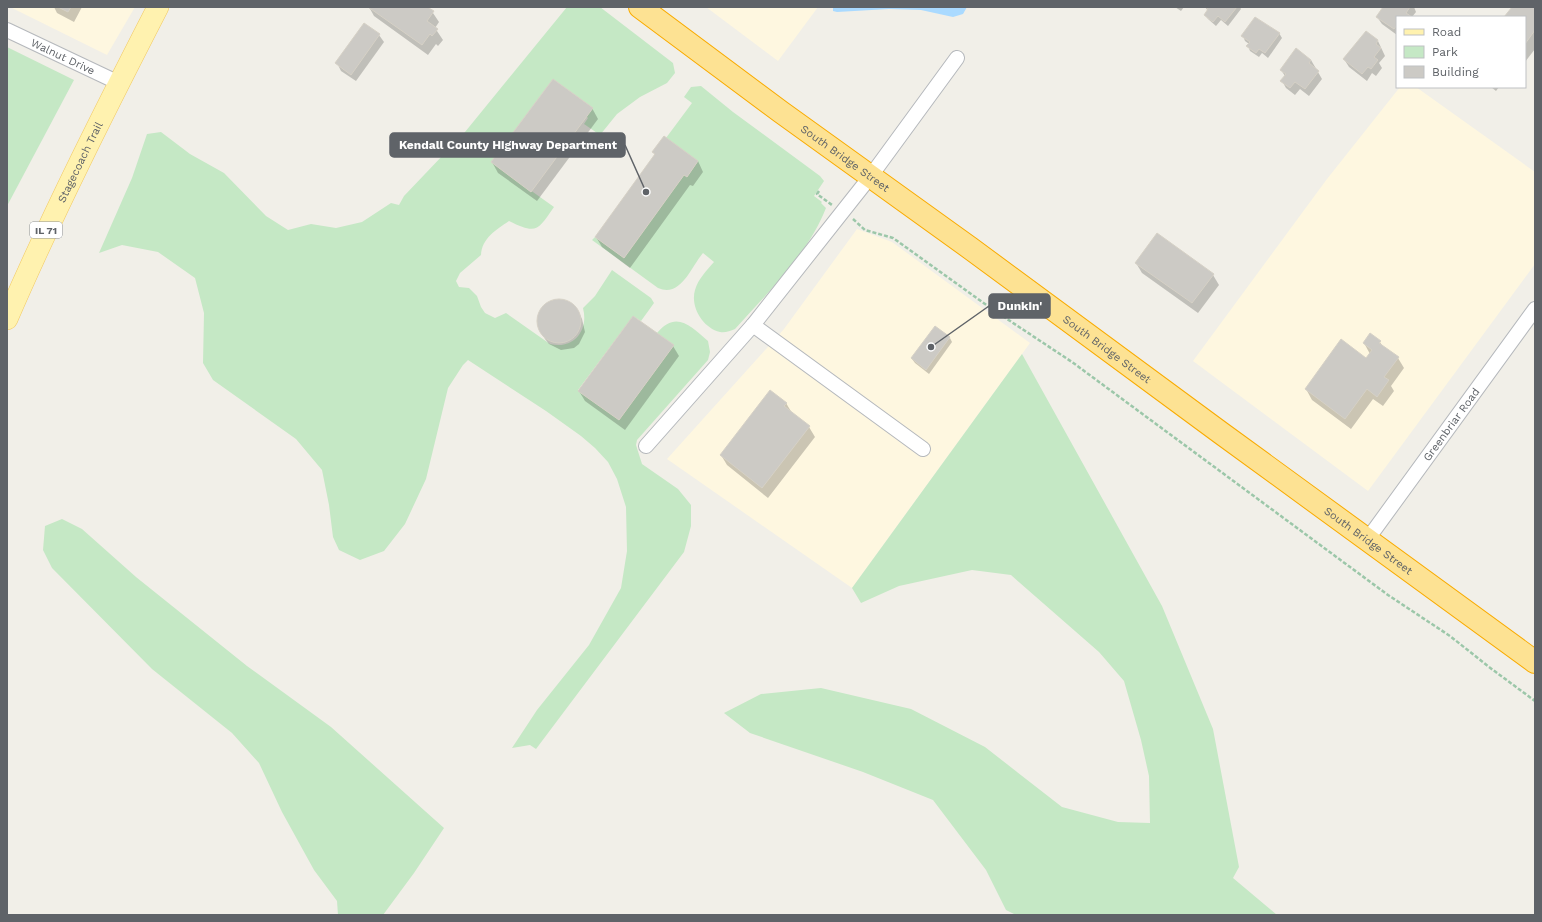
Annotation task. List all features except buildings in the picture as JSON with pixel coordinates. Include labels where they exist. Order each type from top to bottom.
[{"type":"highway","name":"South Bridge Street","points":[[640,7],[1366,540],[1535,662]]},
{"type":"main road","name":"Stagecoach Trail","points":[[7,319],[42,239],[118,83],[158,7]]},
{"type":"street","name":"Walnut Drive","points":[[7,30],[118,83]]},
{"type":"street","points":[[646,446],[753,326],[870,176],[957,58]]},
{"type":"street","name":"Greenbriar Road","points":[[1366,540],[1535,309]]},
{"type":"street","points":[[753,326],[923,449]]},
{"type":"path","points":[[819,191],[818,194],[827,201]]},
{"type":"path","points":[[856,222],[866,230],[893,238],[992,309],[1072,362],[1388,595],[1450,636],[1488,667],[1535,701]]},
{"type":"shaded area","points":[[10,7],[135,7],[107,55]]},
{"type":"shaded area","points":[[706,7],[818,7],[778,61]]},
{"type":"shaded area","points":[[1399,88],[1417,88],[1535,172],[1535,264],[1368,491],[1193,361],[1327,179]]},
{"type":"shaded area","points":[[857,229],[892,242],[1030,343],[852,588],[667,459],[784,329]]},
{"type":"green space","points":[[567,7],[600,7],[673,63],[675,73],[667,83],[640,97],[617,114],[600,135],[584,124],[588,118],[586,116],[593,108],[553,79],[491,162],[554,207],[544,221],[536,228],[526,228],[509,221],[499,228],[487,239],[481,255],[460,273],[456,281],[459,287],[469,288],[477,296],[485,313],[495,318],[506,313],[550,344],[558,345],[566,344],[577,337],[584,324],[583,308],[595,296],[612,270],[651,298],[654,303],[641,321],[633,316],[578,390],[619,420],[674,345],[657,333],[664,326],[671,322],[677,321],[689,326],[708,341],[710,352],[708,360],[637,440],[636,445],[642,464],[678,489],[691,505],[691,526],[684,552],[536,749],[530,745],[512,748],[537,710],[589,645],[621,588],[627,551],[626,507],[617,479],[608,462],[581,436],[546,411],[468,360],[448,388],[426,479],[405,524],[384,551],[360,560],[339,550],[333,537],[329,505],[322,470],[296,439],[213,380],[203,363],[204,313],[195,278],[158,252],[122,245],[99,253],[132,178],[147,134],[161,132],[190,154],[224,173],[266,216],[288,230],[311,224],[336,228],[362,222],[391,203],[399,205],[404,196],[465,132]]},
{"type":"green space","points":[[7,47],[74,80],[7,206]]},
{"type":"green space","points":[[701,86],[733,112],[820,176],[824,181],[814,196],[822,202],[821,203],[826,208],[809,241],[774,287],[735,329],[724,332],[714,330],[708,326],[699,316],[694,303],[696,286],[714,262],[703,253],[685,280],[673,289],[666,290],[658,288],[592,240],[595,237],[624,258],[684,175],[687,177],[698,161],[666,138],[692,103],[684,97],[691,87]]},
{"type":"green space","points":[[1022,354],[1162,606],[1213,729],[1239,867],[1233,878],[1277,915],[1016,915],[1006,910],[986,870],[933,800],[863,772],[750,733],[724,713],[761,694],[821,688],[911,709],[985,747],[1062,807],[1118,822],[1150,823],[1149,776],[1141,740],[1124,681],[1099,652],[1011,575],[972,570],[899,586],[861,603],[852,588]]},
{"type":"green space","points":[[62,519],[82,529],[136,577],[247,666],[331,727],[444,828],[414,873],[383,915],[338,915],[337,901],[314,870],[282,812],[259,763],[232,733],[152,669],[52,568],[43,550],[45,526]]},
{"type":"water","points":[[833,7],[967,7],[963,14],[953,17],[921,10],[889,9],[837,12],[833,11]]},
{"type":"place","name":"Kendall County Highway Department","points":[[646,192]]},
{"type":"place","name":"Dunkin'","points":[[931,347]]}]
